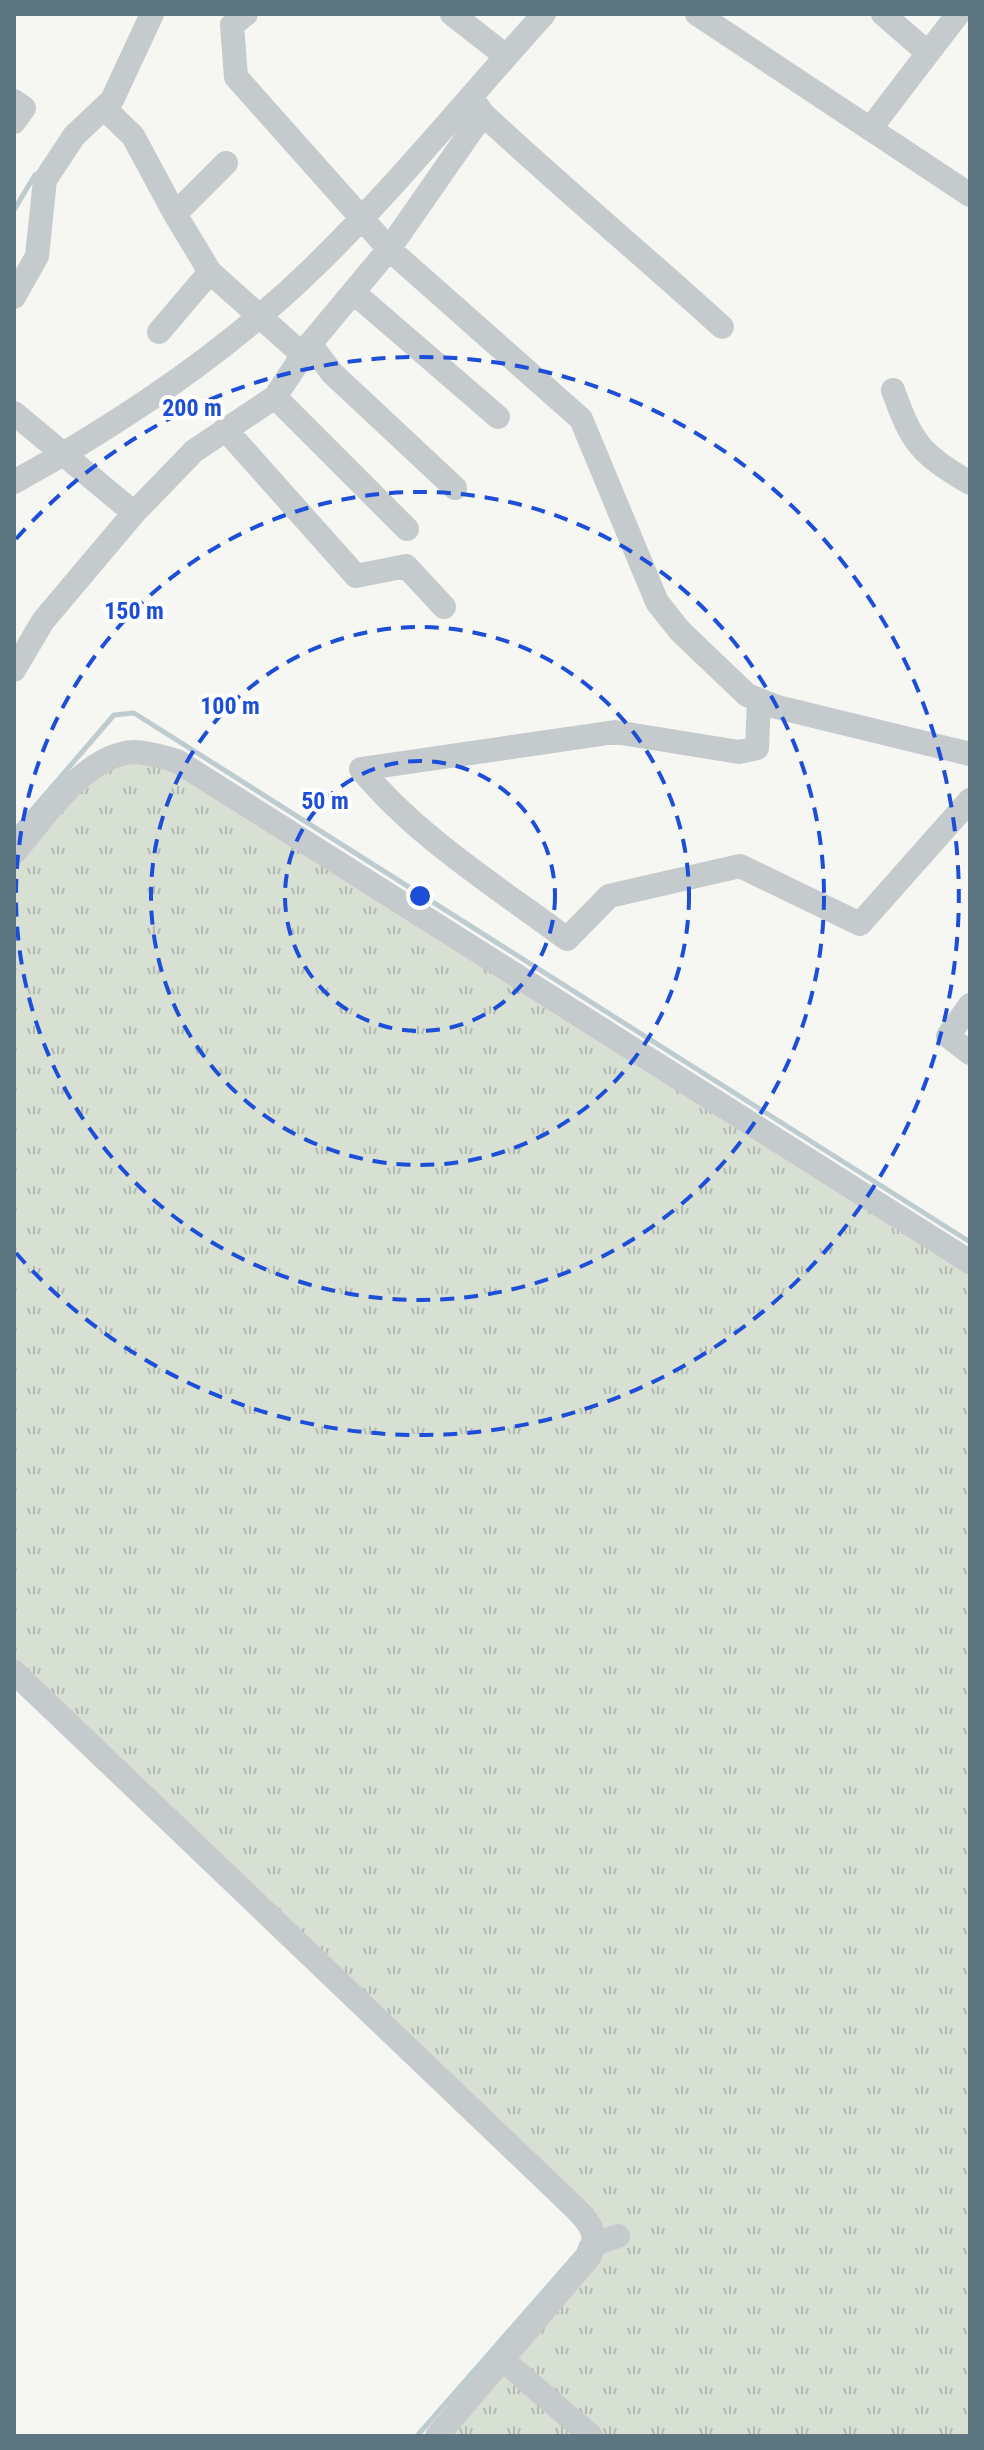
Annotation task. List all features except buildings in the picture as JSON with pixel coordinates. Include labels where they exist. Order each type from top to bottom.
[{"type":"street","points":[[14,297],[37,256],[45,180],[74,136],[112,100],[152,14]]},
{"type":"street","points":[[452,14],[506,56]]},
{"type":"street","points":[[697,14],[970,195]]},
{"type":"street","points":[[883,14],[928,53]]},
{"type":"street","points":[[870,129],[958,14]]},
{"type":"street","points":[[14,670],[43,621],[134,513],[194,451],[275,397],[306,349],[389,249],[506,56],[534,17]]},
{"type":"street","points":[[232,18],[236,77],[389,249],[581,419],[657,602],[680,631],[747,695],[970,754]]},
{"type":"street","points":[[14,101],[24,108],[14,122]]},
{"type":"street","points":[[14,482],[64,455],[210,356],[314,266],[477,105]]},
{"type":"street","points":[[477,105],[572,197],[604,220],[722,327]]},
{"type":"street","points":[[104,108],[133,136],[210,272],[259,315],[306,349],[455,488]]},
{"type":"street","points":[[175,214],[226,163]]},
{"type":"street","points":[[159,332],[210,272]]},
{"type":"street","points":[[353,292],[498,417]]},
{"type":"street","points":[[893,390],[914,441],[932,460],[970,483]]},
{"type":"street","points":[[275,397],[407,529]]},
{"type":"street","points":[[14,413],[134,513]]},
{"type":"street","points":[[225,429],[356,576],[406,566],[444,607]]},
{"type":"street","points":[[759,700],[757,748],[739,752],[615,732],[361,769],[385,798],[418,829],[567,939],[609,896],[740,866],[860,924],[961,826],[970,800]]},
{"type":"street","points":[[14,853],[89,770],[108,759],[131,752],[151,753],[177,761],[970,1262]]},
{"type":"street","points":[[970,1005],[948,1036],[970,1053]]},
{"type":"street","points":[[14,1672],[606,2240],[437,2436]]},
{"type":"street","points":[[503,2360],[591,2436]]},
{"type":"green space","points":[[160,761],[970,1268],[970,2436],[600,2436],[516,2361],[602,2251],[14,1664],[14,861],[107,765]]},
{"type":"green space","points":[[508,2374],[583,2436],[446,2436],[498,2376]]},
{"type":"waterway","points":[[14,210],[35,175]]},
{"type":"waterway","points":[[14,831],[114,715],[134,713],[970,1242]]},
{"type":"waterway","points":[[417,2436],[579,2251],[582,2243]]}]
